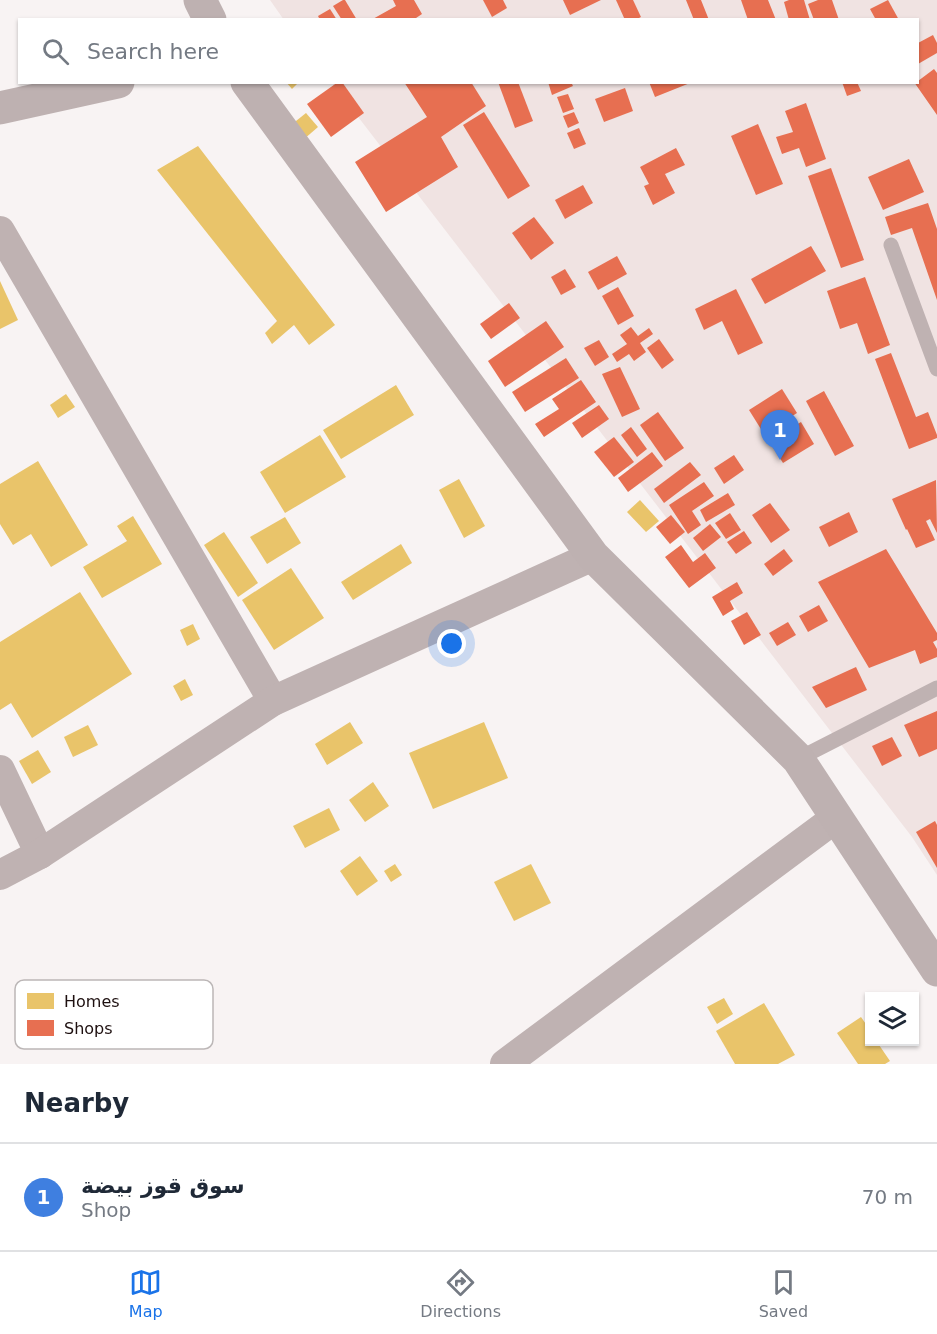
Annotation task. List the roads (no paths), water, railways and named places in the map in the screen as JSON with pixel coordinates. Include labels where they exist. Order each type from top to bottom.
[{"type":"main road","points":[[200,0],[209,18]]},
{"type":"main road","points":[[0,108],[109,84]]},
{"type":"main road","points":[[248,84],[593,556],[798,759],[937,970]]},
{"type":"street","points":[[0,231],[273,701]]},
{"type":"street","points":[[0,875],[40,854],[273,701],[593,556]]},
{"type":"street","points":[[0,770],[40,854]]},
{"type":"street","points":[[506,1064],[837,817]]},
{"type":"lane","points":[[891,245],[937,369]]},
{"type":"lane","points":[[798,759],[937,688]]},
{"type":"place","name":"سوق قوز بيضة","points":[[780,460]]}]
